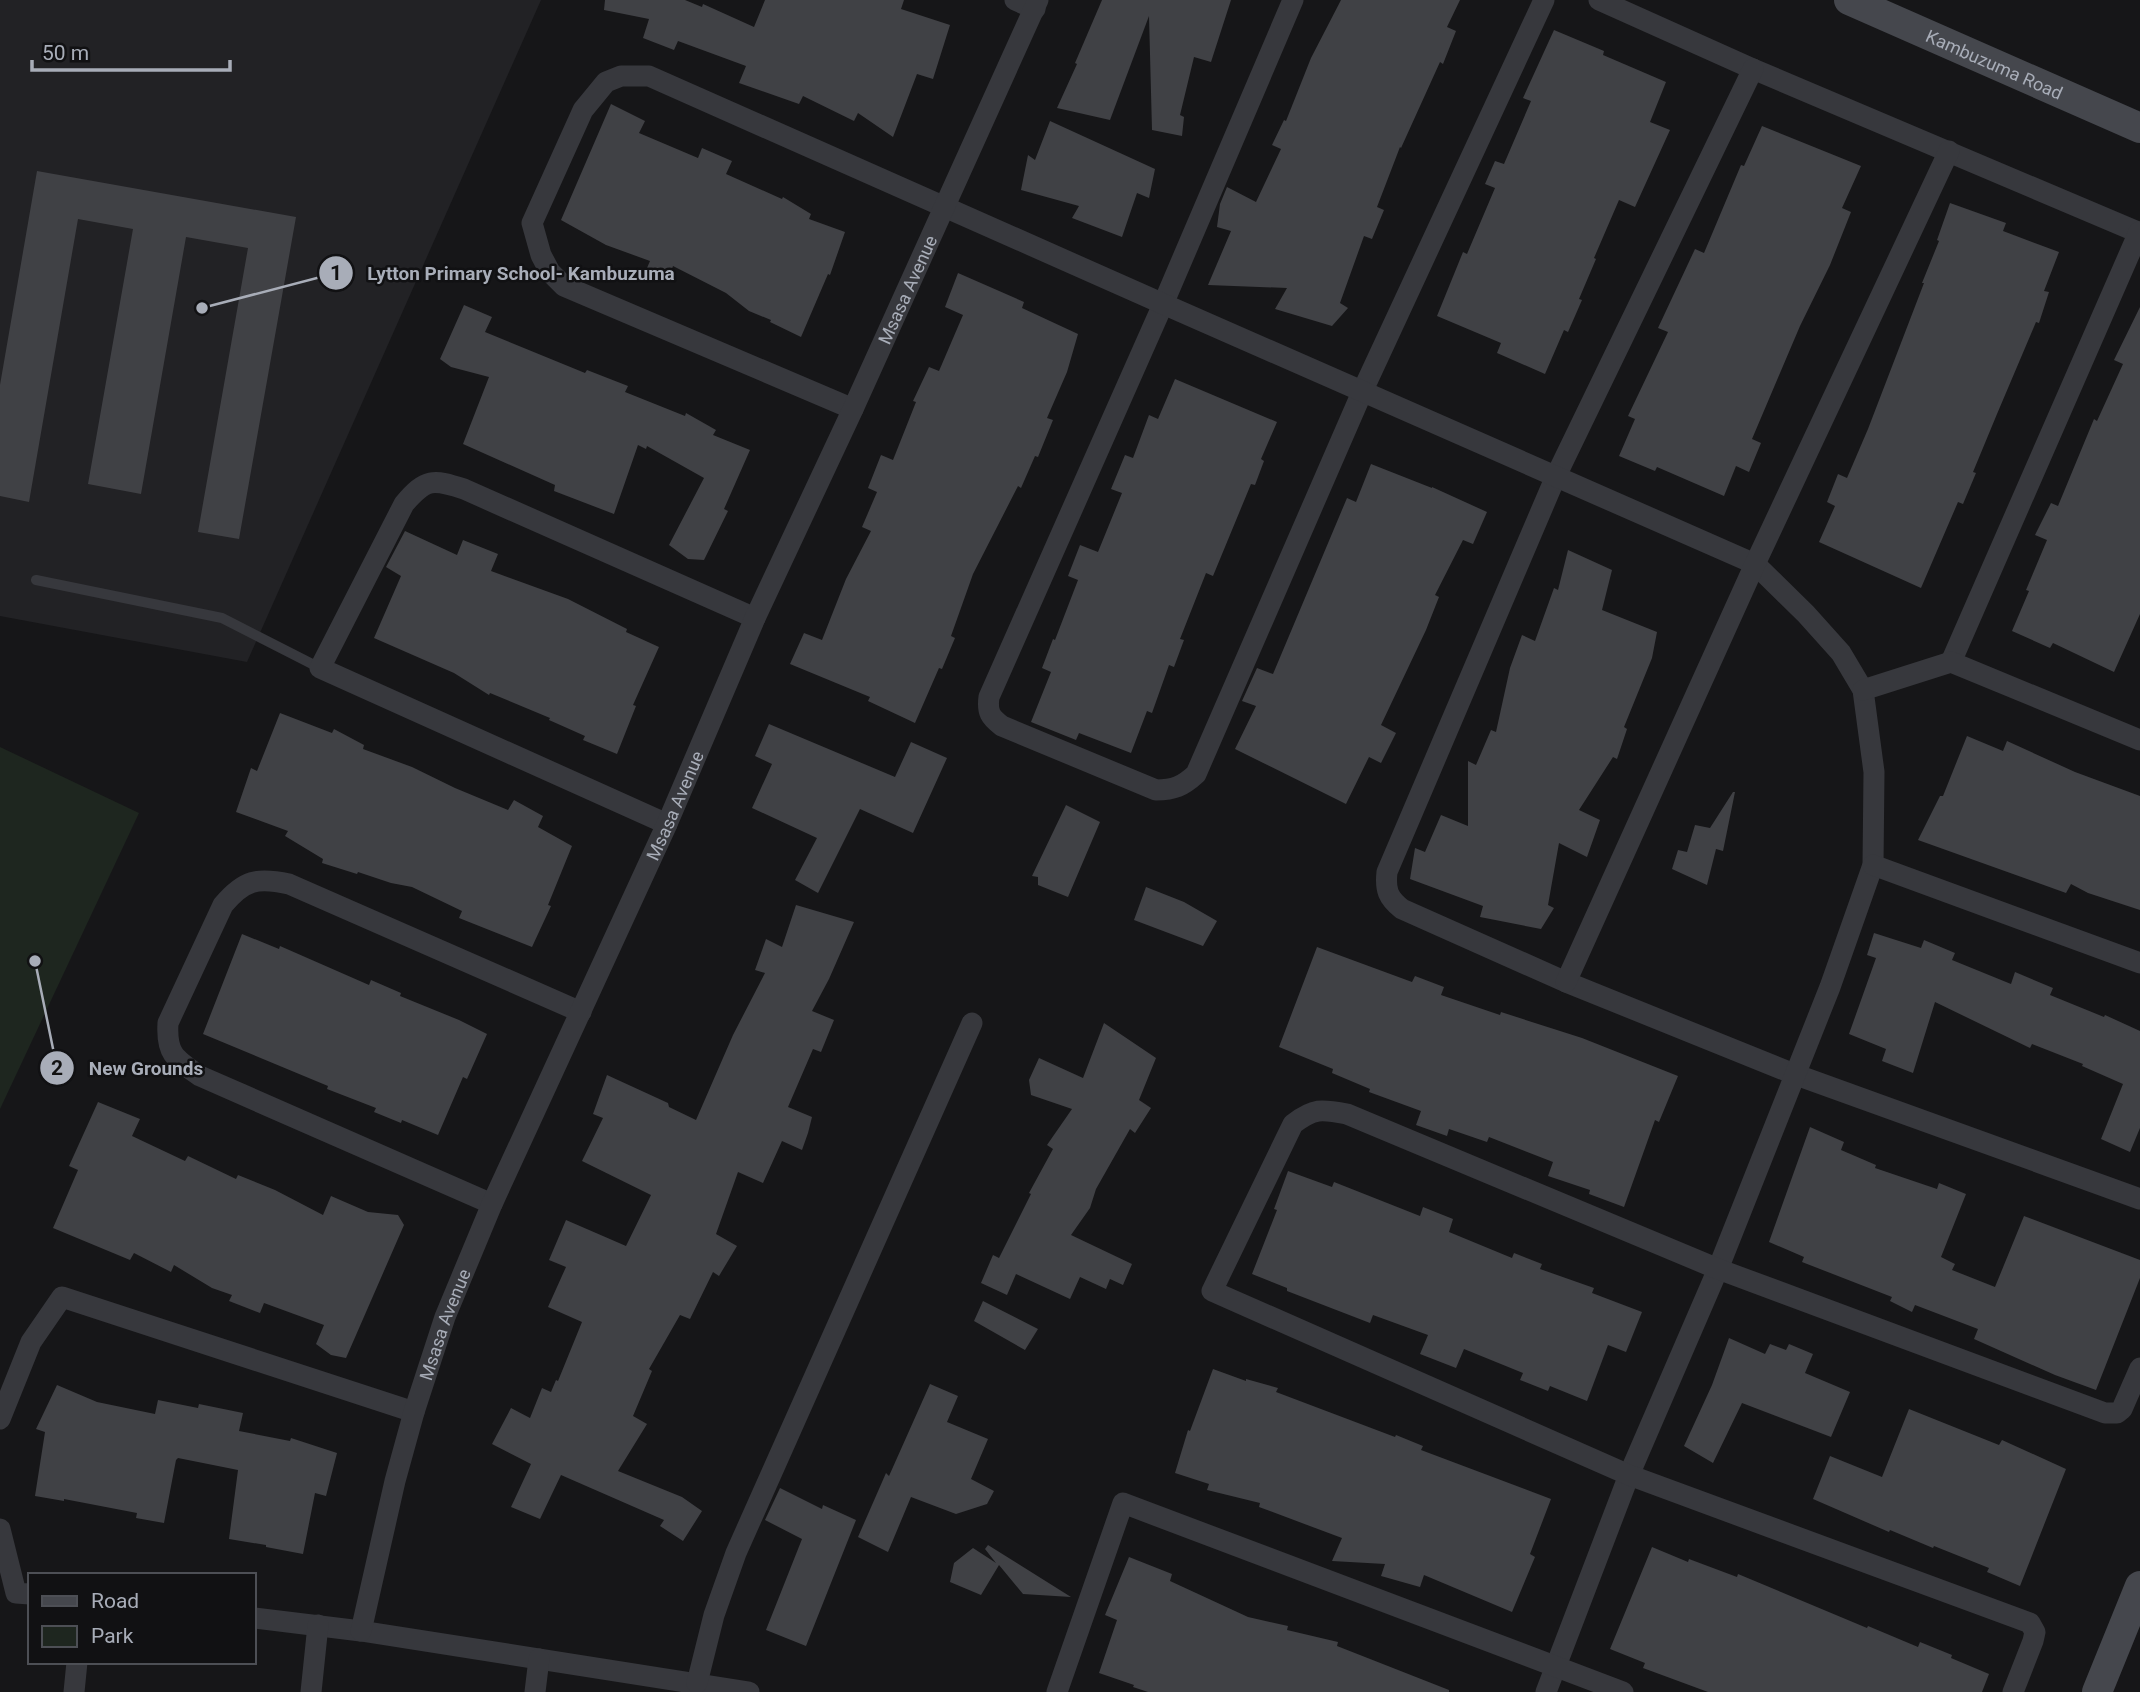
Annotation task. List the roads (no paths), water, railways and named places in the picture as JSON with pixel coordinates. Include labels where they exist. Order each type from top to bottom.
[{"type":"main road","name":"Kambuzuma Road","points":[[1849,0],[2140,128]]},
{"type":"main road","points":[[2096,1692],[2140,1586]]},
{"type":"street","points":[[1293,0],[1164,302],[989,697],[987,709],[991,718],[1002,726],[1156,790],[1172,790],[1185,784],[1196,774],[1363,390],[1544,0]]},
{"type":"street","points":[[1599,0],[1753,69],[2140,233],[1951,662]]},
{"type":"street","name":"Msasa Avenue","points":[[361,1631],[395,1481],[445,1317],[492,1204],[667,824],[755,618],[943,208],[1030,3]]},
{"type":"street","points":[[1753,69],[1556,476],[1387,872],[1385,886],[1389,899],[1402,909],[1566,982],[1794,1074],[2140,1199]]},
{"type":"street","points":[[853,409],[564,286],[550,272],[541,255],[533,223],[583,110],[607,82],[621,76],[649,76],[1755,564],[1841,653],[1863,690],[1874,772],[1873,865],[1830,987],[1718,1269],[1629,1475],[1546,1692]]},
{"type":"street","points":[[1566,982],[1755,564],[1949,152]]},
{"type":"street","points":[[667,824],[320,668],[404,504],[419,486],[441,481],[755,618]]},
{"type":"street","points":[[1863,690],[1951,662],[2140,738]]},
{"type":"street","points":[[1873,865],[2140,963]]},
{"type":"street","points":[[492,1204],[200,1076],[174,1055],[167,1044],[168,1023],[223,905],[234,892],[249,882],[270,880],[289,884],[581,1012]]},
{"type":"street","points":[[697,1683],[714,1615],[736,1553],[972,1023]]},
{"type":"street","points":[[2013,1692],[2033,1641],[2035,1632],[2031,1623],[1629,1475],[1212,1291],[1293,1124],[1310,1111],[1328,1110],[1347,1114],[1718,1269],[2105,1413],[2117,1413],[2122,1409],[2140,1368]]},
{"type":"street","points":[[0,1419],[31,1342],[62,1297],[414,1412]]},
{"type":"street","points":[[1057,1692],[1123,1503],[1623,1692]]},
{"type":"street","points":[[0,1528],[16,1593],[28,1594]]},
{"type":"street","points":[[256,1618],[361,1631],[750,1692]]},
{"type":"street","points":[[311,1692],[318,1625]]},
{"type":"street","points":[[535,1692],[539,1658]]},
{"type":"street","points":[[74,1692],[77,1664]]},
{"type":"lane","points":[[36,580],[222,618],[320,668]]},
{"type":"place","name":"Lytton Primary School- Kambuzuma","points":[[202,308]]},
{"type":"place","name":"New Grounds","points":[[35,961]]}]
